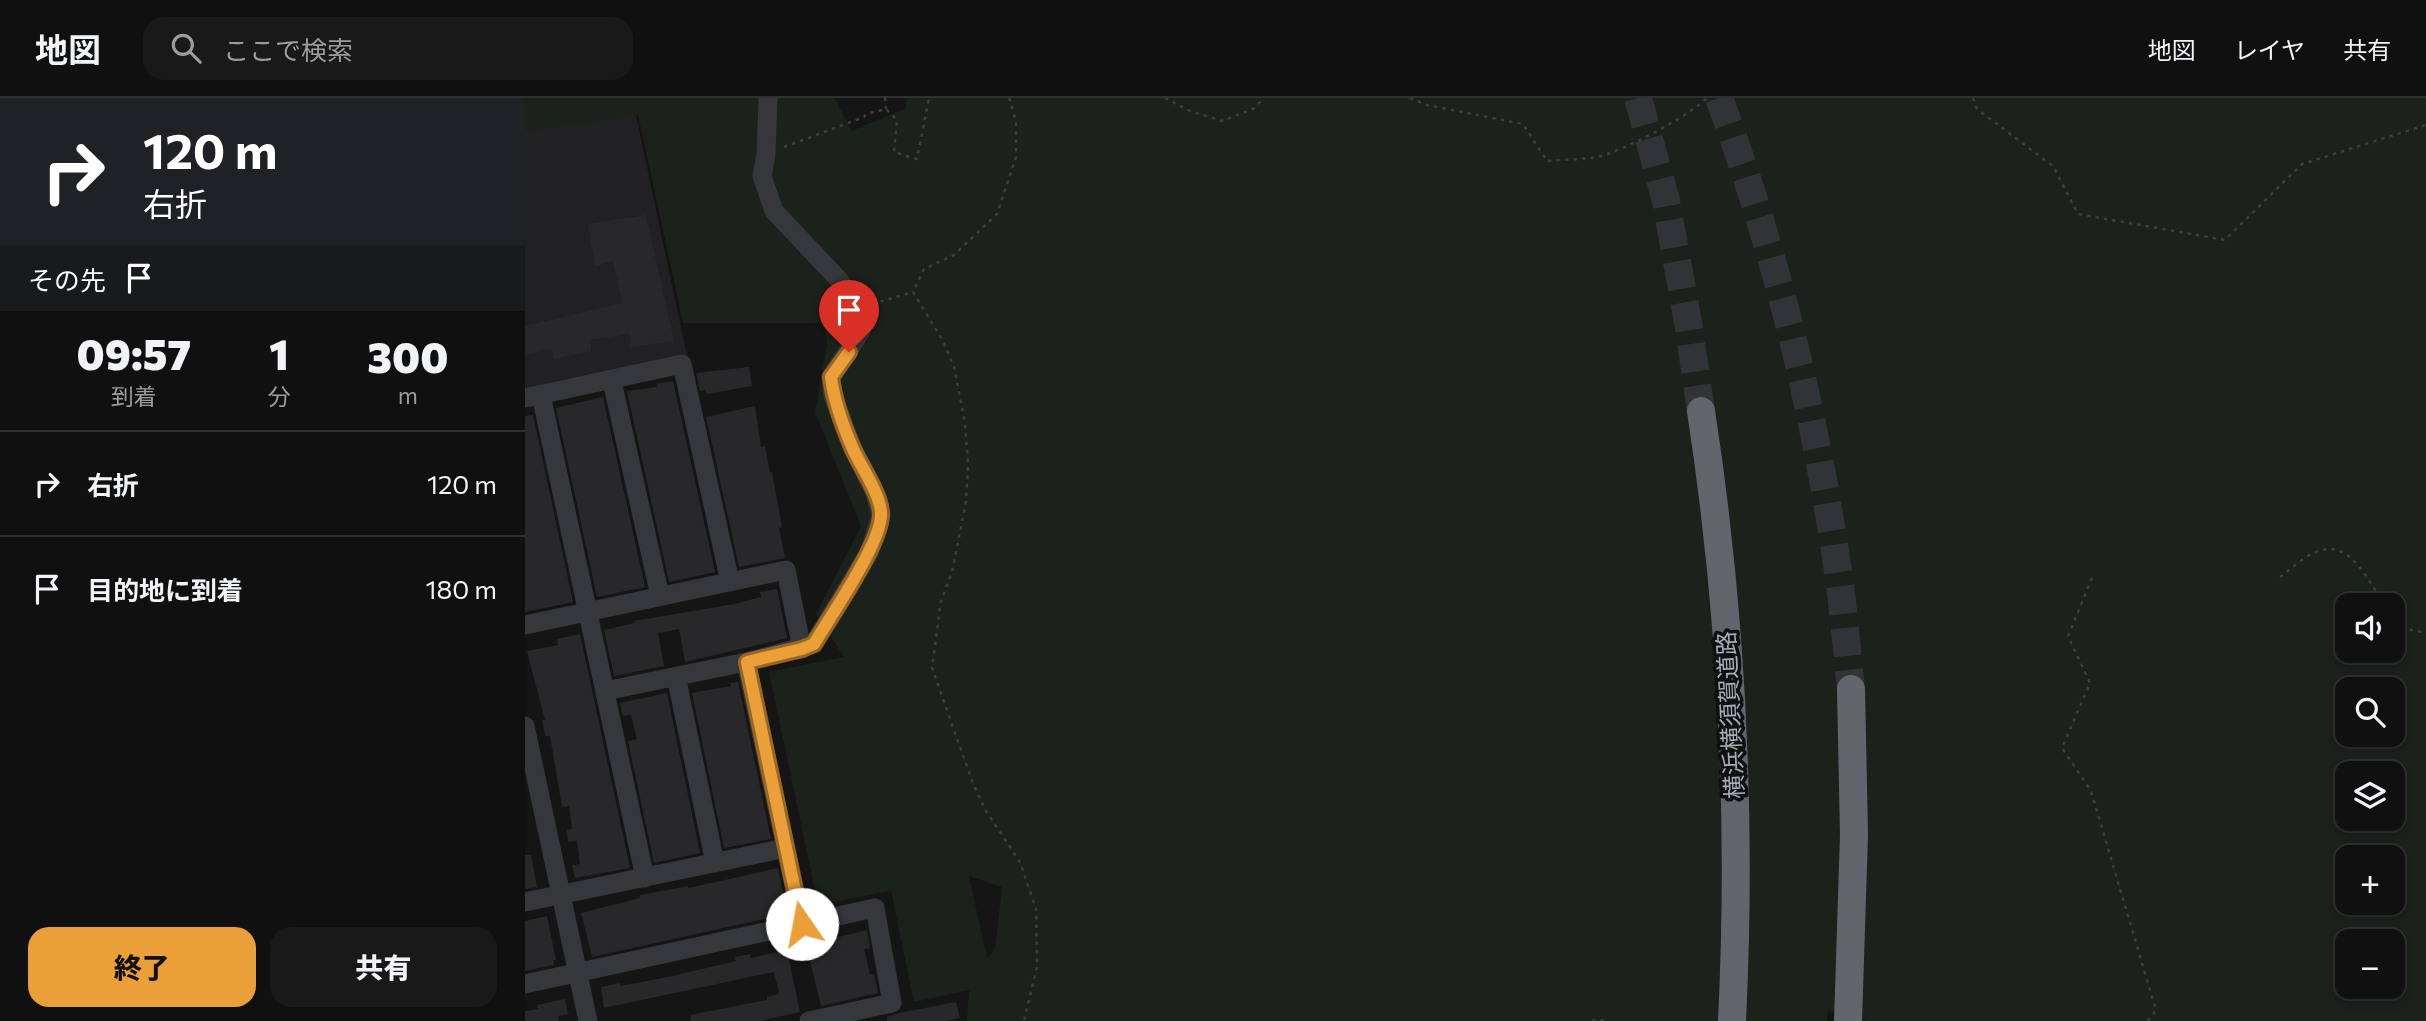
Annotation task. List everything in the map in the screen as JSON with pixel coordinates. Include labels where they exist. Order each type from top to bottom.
[{"type":"highway","name":"横浜横須賀道路","points":[[1701,411],[1712,483],[1726,615],[1735,783],[1732,1021]]},
{"type":"highway","points":[[1848,1021],[1854,835],[1851,690]]},
{"type":"street","points":[[605,691],[747,662],[808,646],[870,551],[881,514],[875,493],[852,447],[833,396],[831,377],[861,331],[855,309],[840,281],[774,211],[762,176],[766,154],[768,98]]},
{"type":"street","points":[[645,878],[587,612],[533,396],[682,364],[730,582]]},
{"type":"street","points":[[612,381],[660,596]]},
{"type":"street","points":[[525,625],[786,570],[808,646]]},
{"type":"street","points":[[747,662],[802,924]]},
{"type":"street","points":[[676,676],[715,863]]},
{"type":"street","points":[[525,726],[588,1021]]},
{"type":"street","points":[[525,902],[786,848]]},
{"type":"street","points":[[525,984],[874,908],[892,1003],[862,1015],[809,1021]]},
{"type":"path","points":[[885,98],[887,109],[898,120],[894,152],[917,159],[929,98]]},
{"type":"path","points":[[855,309],[913,292],[924,269],[954,255],[997,214],[1016,157],[1016,121],[1009,98]]},
{"type":"path","points":[[1165,98],[1190,111],[1222,121],[1253,109],[1264,98]]},
{"type":"path","points":[[1410,98],[1523,124],[1547,161],[1597,157],[1634,142],[1697,107],[1707,98]]},
{"type":"path","points":[[1973,98],[1977,109],[2053,166],[2078,214],[2225,240],[2302,164],[2426,125]]},
{"type":"path","points":[[766,154],[866,114],[887,109]]},
{"type":"path","points":[[913,292],[943,341],[954,367],[965,423],[968,464],[965,502],[952,572],[941,601],[932,668],[974,786],[986,811],[1020,862],[1036,909],[1037,967],[1024,1021]]},
{"type":"path","points":[[2280,577],[2313,553],[2330,548],[2345,552],[2358,565],[2377,593]]},
{"type":"path","points":[[2092,578],[2068,636],[2090,683],[2062,748],[2091,791],[2156,1010],[2148,1021]]},
{"type":"path","points":[[2405,627],[2426,633]]},
{"type":"path","points":[[1592,1021],[1607,1020]]},
{"type":"shaded area","points":[[525,98],[835,98],[851,131],[905,109],[907,98],[2426,98],[2426,1021],[1867,1021],[1828,1011],[1827,1021],[967,1021],[969,990],[914,1002],[891,891],[818,905],[769,672],[844,657],[816,614],[861,526],[815,412],[827,345],[825,323],[683,323],[638,115],[525,131]],"holes":[[[969,876],[1002,887],[995,949],[987,958]]]},
{"type":"shaded area","points":[[633,101],[687,356],[525,391],[525,122]]},
{"type":"building","points":[[646,215],[674,341],[631,347],[629,334],[591,340],[591,351],[554,359],[551,349],[525,355],[525,326],[622,303],[613,261],[595,266],[588,224]]},
{"type":"building","points":[[749,367],[752,386],[706,394],[705,390],[700,391],[696,373]]},
{"type":"building","points":[[673,381],[715,572],[669,582],[627,391],[657,387],[656,384]]},
{"type":"building","points":[[603,397],[645,587],[597,597],[556,408]]},
{"type":"building","points":[[755,406],[761,447],[765,446],[770,473],[772,472],[785,558],[739,567],[706,417]]},
{"type":"building","points":[[533,415],[573,602],[525,612],[525,416]]},
{"type":"building","points":[[777,589],[787,638],[685,662],[679,629],[658,633],[664,666],[614,676],[604,630],[635,623],[634,621],[734,604],[761,597],[760,592]]},
{"type":"building","points":[[580,634],[630,868],[575,878],[572,865],[580,864],[577,841],[568,842],[567,830],[572,829],[569,806],[562,807],[550,736],[545,736],[542,720],[545,720],[527,651],[558,645],[557,639]]},
{"type":"building","points":[[738,682],[771,839],[724,848],[692,693],[731,686],[731,683]]},
{"type":"building","points":[[667,693],[700,853],[654,863],[628,741],[637,739],[631,715],[623,716],[620,703]]},
{"type":"building","points":[[525,855],[531,855],[537,887],[525,889]]},
{"type":"building","points":[[778,868],[787,914],[592,957],[581,913],[640,898],[640,895],[688,888]]},
{"type":"building","points":[[547,916],[556,960],[553,960],[554,965],[525,971],[525,921]]},
{"type":"building","points":[[867,930],[870,948],[864,949],[878,993],[821,1006],[806,945]]},
{"type":"building","points":[[787,950],[800,1012],[760,1021],[691,1021],[690,1015],[767,1000],[767,997],[779,994],[774,972],[604,1008],[601,987],[668,977],[736,961],[735,957],[750,954],[751,958]]},
{"type":"building","points":[[565,999],[568,1014],[558,1016],[559,1021],[525,1021],[525,1011],[538,1009],[537,1005]]},
{"type":"building","points":[[956,1002],[960,1018],[945,1021],[887,1021],[887,1017],[899,1013]]},
{"type":"tunnel","points":[[1638,98],[1666,201],[1701,411]]},
{"type":"tunnel","points":[[1719,98],[1759,215],[1806,396],[1830,517],[1851,689]]},
{"type":"route","points":[[802,924],[747,662],[814,644],[870,551],[881,514],[875,493],[852,447],[833,396],[831,377],[849,352]]}]
